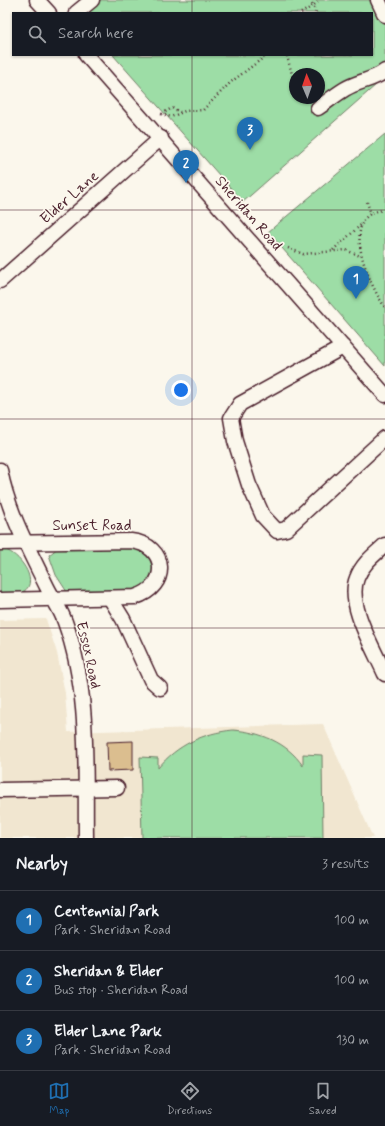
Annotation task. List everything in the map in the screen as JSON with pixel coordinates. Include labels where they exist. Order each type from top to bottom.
[{"type":"street","points":[[37,0],[48,12]]},
{"type":"street","points":[[77,12],[92,0]]},
{"type":"street","points":[[378,0],[385,15]]},
{"type":"street","name":"Sheridan Road","points":[[87,56],[161,138],[385,395]]},
{"type":"street","points":[[318,108],[345,89],[363,80],[378,76],[385,71]]},
{"type":"street","name":"Elder Lane","points":[[0,281],[161,138]]},
{"type":"street","points":[[343,347],[240,404],[231,418],[232,430],[249,485],[263,516],[277,531],[286,529],[385,438]]},
{"type":"street","name":"Essex Road","points":[[0,470],[9,505],[25,543],[67,627],[73,646],[79,674],[84,721],[86,838]]},
{"type":"street","name":"Sunset Road","points":[[0,543],[142,542],[150,547],[156,555],[159,565],[156,583],[145,594],[135,597],[0,600]]},
{"type":"street","points":[[385,545],[363,567],[354,588],[354,599],[358,613],[385,674]]},
{"type":"street","points":[[110,598],[123,619],[152,680],[160,688]]},
{"type":"street","points":[[0,790],[116,788]]},
{"type":"path","points":[[311,0],[316,12]]},
{"type":"path","points":[[303,12],[313,6],[319,0]]},
{"type":"path","points":[[181,112],[172,108],[161,114],[171,117],[181,112],[195,109],[203,110],[231,82],[267,56]]},
{"type":"path","points":[[286,56],[289,68]]},
{"type":"path","points":[[367,202],[371,214]]},
{"type":"path","points":[[333,250],[364,223],[371,214],[385,210]]},
{"type":"path","points":[[364,223],[359,244],[361,256],[378,298],[385,308]]},
{"type":"path","points":[[288,248],[303,254],[333,250],[346,250],[361,256]]},
{"type":"shaded area","points":[[46,619],[57,653],[65,693],[68,732],[323,724],[373,838],[0,838],[0,620]]},
{"type":"green space","points":[[99,0],[385,0],[385,77],[243,202],[114,56],[373,56],[373,12],[85,12]]},
{"type":"green space","points":[[385,134],[385,366],[268,232]]},
{"type":"green space","points":[[131,547],[141,550],[149,557],[153,566],[152,576],[145,586],[138,589],[119,592],[67,592],[56,575],[49,555],[58,548]]},
{"type":"green space","points":[[0,549],[7,551],[20,560],[29,575],[30,582],[28,588],[22,592],[0,594]]},
{"type":"green space","points":[[233,730],[253,733],[272,740],[289,751],[303,766],[303,754],[322,755],[323,838],[142,838],[140,757],[158,758],[158,768],[165,760],[191,742],[211,734]]},
{"type":"building","points":[[133,741],[133,770],[108,771],[107,742]]},
{"type":"place","name":"Elder Lane Park","points":[[250,150]]},
{"type":"place","name":"Sheridan & Elder","points":[[186,183]]},
{"type":"place","name":"Centennial Park","points":[[356,299]]}]
